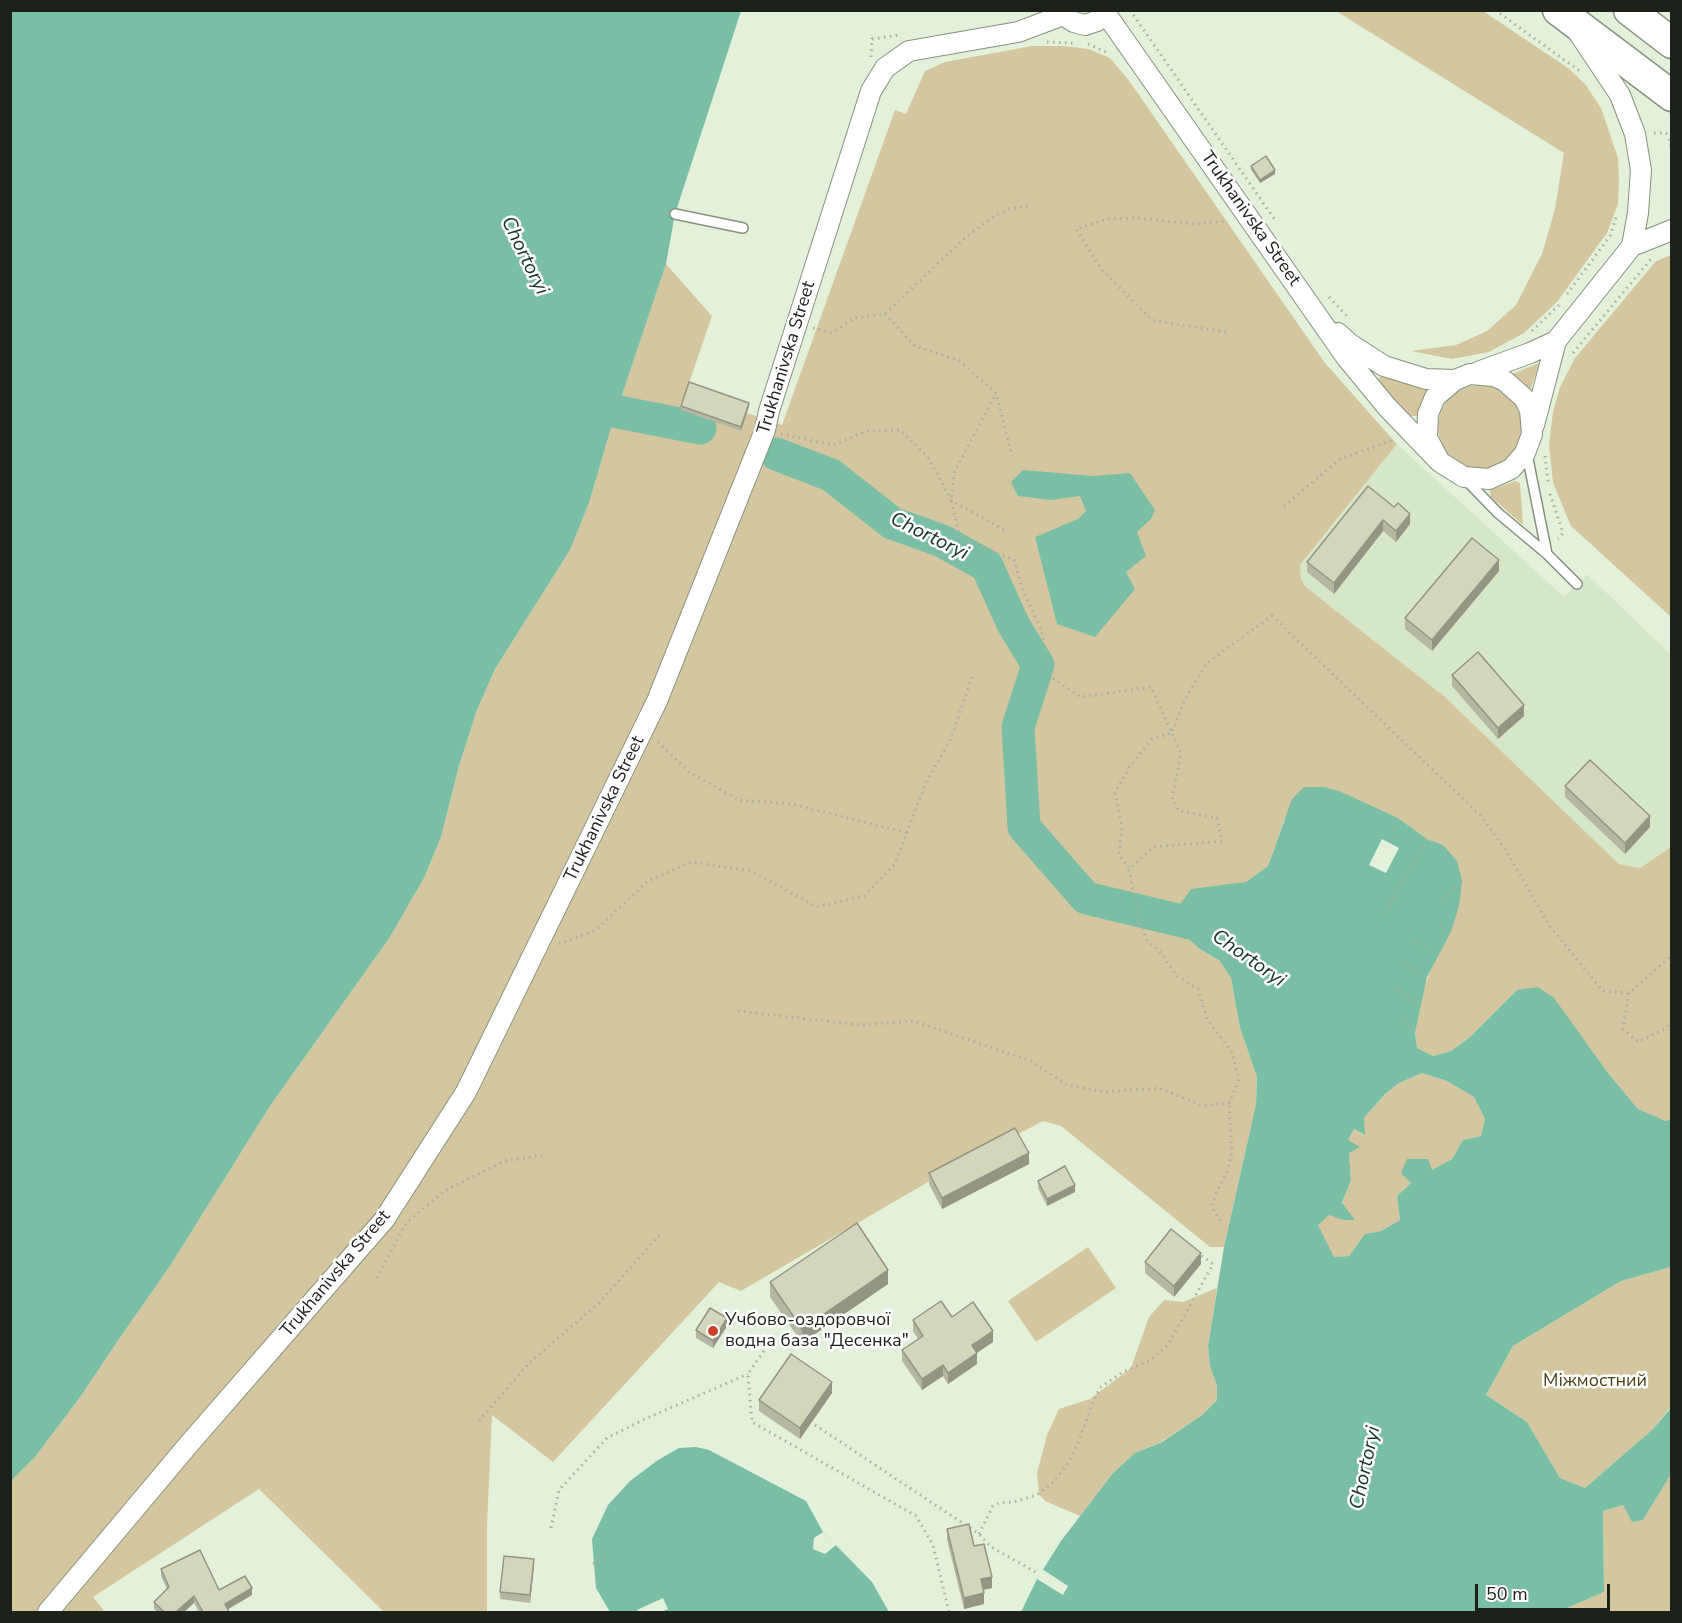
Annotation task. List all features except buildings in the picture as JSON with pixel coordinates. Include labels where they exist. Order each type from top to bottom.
[{"type":"main road","points":[[1629,10],[1671,43]]},
{"type":"main road","points":[[1563,14],[1671,96]]},
{"type":"street","points":[[1065,12],[1074,22],[1085,25],[1096,21],[1104,11]]},
{"type":"street","name":"Trukhanivska Street","points":[[1104,11],[1346,357],[1387,407],[1440,462]]},
{"type":"street","name":"Trukhanivska Street","points":[[48,1612],[189,1444],[384,1220],[466,1092],[657,700],[767,421],[871,91],[885,68],[909,51],[1018,32],[1065,12]]},
{"type":"street","name":"Trukhanivska Street","points":[[1529,442],[1556,341],[1632,246],[1638,213],[1641,170],[1635,134],[1620,95],[1563,14]]},
{"type":"street","name":"Trukhanivska Street","points":[[1632,246],[1671,230]]},
{"type":"street","name":"Trukhanivska Street","points":[[1312,309],[1350,344],[1384,366],[1426,379],[1462,377],[1530,353],[1556,341]]},
{"type":"street","points":[[1494,375],[1505,381],[1524,398],[1530,411],[1529,442],[1511,469],[1489,478],[1464,477],[1440,462],[1428,438],[1428,414],[1435,397],[1462,377],[1494,375]]},
{"type":"lane","points":[[675,214],[742,228]]},
{"type":"lane","points":[[1529,442],[1547,554]]},
{"type":"lane","points":[[1464,477],[1497,513],[1547,554],[1577,584]]},
{"type":"path","points":[[1130,10],[1276,221]]},
{"type":"path","points":[[1495,10],[1583,74]]},
{"type":"path","points":[[1635,134],[1666,133],[1670,138],[1671,150]]},
{"type":"path","points":[[799,319],[817,330],[832,333],[854,318],[885,314],[967,236],[993,217],[1009,209],[1031,206]]},
{"type":"path","points":[[1526,336],[1560,304],[1610,236],[1620,206]]},
{"type":"path","points":[[1226,332],[1152,320],[1101,270],[1076,230],[1107,219],[1136,218],[1193,224],[1230,220]]},
{"type":"path","points":[[1328,297],[1351,320]]},
{"type":"path","points":[[885,314],[915,346],[960,361],[996,393],[1012,456]]},
{"type":"path","points":[[951,500],[954,473],[996,393]]},
{"type":"path","points":[[767,421],[833,445],[867,430],[900,430],[928,457],[951,500],[960,538],[1014,560],[1023,591],[1041,629],[1051,677],[1081,697],[1151,687],[1181,753],[1172,799],[1179,811],[1217,818],[1222,841],[1154,847],[1129,869]]},
{"type":"path","points":[[1284,506],[1340,459],[1398,439]]},
{"type":"path","points":[[951,500],[1006,531]]},
{"type":"path","points":[[1172,733],[1185,699],[1207,663],[1272,616],[1482,817],[1508,854],[1549,925],[1603,991],[1629,993]]},
{"type":"path","points":[[535,954],[596,930],[648,881],[691,862],[751,871],[817,907],[864,896],[895,864],[926,782],[951,739],[972,676]]},
{"type":"path","points":[[644,728],[689,772],[739,800],[792,804],[908,833]]},
{"type":"path","points":[[1172,733],[1152,739],[1130,766],[1115,793],[1122,826],[1119,855],[1129,869],[1139,919],[1147,940],[1161,953],[1177,976],[1198,989],[1207,1018],[1232,1052],[1239,1079],[1229,1103],[1232,1153],[1227,1172],[1216,1192],[1212,1207],[1220,1221]]},
{"type":"path","points":[[1391,843],[1398,818]]},
{"type":"path","points":[[1384,914],[1427,839]]},
{"type":"path","points":[[1441,900],[1462,881]]},
{"type":"path","points":[[1440,926],[1451,932]]},
{"type":"path","points":[[1414,941],[1440,953]]},
{"type":"path","points":[[1671,956],[1629,993],[1623,1029],[1638,1042],[1666,1028],[1671,1022]]},
{"type":"path","points":[[1402,964],[1427,977]]},
{"type":"path","points":[[1395,987],[1420,1005]]},
{"type":"path","points":[[738,1011],[860,1025],[914,1021],[1031,1061],[1067,1084],[1105,1092],[1159,1088],[1203,1106],[1229,1103]]},
{"type":"path","points":[[1404,1020],[1415,1033]]},
{"type":"path","points":[[377,1278],[406,1223],[446,1190],[505,1161],[543,1155]]},
{"type":"path","points":[[479,1422],[529,1363],[599,1303],[661,1233]]},
{"type":"path","points":[[979,1533],[993,1506],[1036,1496],[1052,1484],[1067,1465],[1101,1387],[1123,1372],[1151,1360],[1168,1345],[1213,1264],[1197,1253]]},
{"type":"path","points":[[551,1528],[559,1490],[607,1438],[748,1374],[774,1336]]},
{"type":"path","points":[[748,1374],[752,1422],[916,1516],[933,1545],[949,1612]]},
{"type":"path","points":[[814,1425],[979,1533],[991,1547],[1039,1574]]},
{"type":"path","points":[[593,1564],[605,1558]]},
{"type":"shaded area","points":[[1397,444],[1564,597],[1587,574],[1671,655],[1671,847],[1640,868],[1619,864],[1445,697],[1306,587],[1301,579],[1300,565]]},
{"type":"green space","points":[[1336,11],[1483,11],[1568,68],[1585,84],[1601,108],[1618,158],[1618,204],[1607,233],[1557,302],[1524,333],[1489,352],[1452,359],[1411,351],[1456,345],[1487,331],[1516,305],[1542,254],[1555,209],[1564,153]]},
{"type":"green space","points":[[1032,46],[1088,49],[1110,58],[1130,82],[1325,363],[1397,444],[1300,565],[1301,579],[1306,587],[1445,697],[1619,864],[1640,868],[1671,847],[1671,1119],[1666,1121],[1638,1109],[1582,1038],[1517,990],[1470,1037],[1451,1051],[1433,1056],[1417,1048],[1415,1033],[1422,994],[1432,966],[1443,845],[1427,839],[1398,818],[1284,820],[1268,866],[1246,882],[1219,887],[1200,949],[1220,961],[1231,978],[1240,1028],[1257,1077],[1256,1104],[1224,1247],[1210,1247],[1061,1126],[1043,1121],[928,1182],[741,1291],[719,1282],[553,1462],[492,1415],[487,1526],[487,1612],[384,1612],[259,1489],[93,1597],[105,1612],[11,1612],[11,1481],[35,1457],[81,1396],[170,1266],[270,1106],[390,937],[424,878],[441,837],[459,766],[477,710],[495,669],[570,550],[589,503],[611,428],[666,264],[712,316],[686,392],[782,425],[895,110],[906,114],[925,71],[945,62]]},
{"type":"green space","points":[[1672,255],[1671,617],[1571,526],[1553,483],[1549,444],[1553,412],[1560,387],[1575,358],[1656,261]]},
{"type":"green space","points":[[1539,363],[1530,391],[1512,374]]},
{"type":"green space","points":[[1384,375],[1424,386],[1429,392],[1418,416],[1411,416],[1379,386],[1379,378]]},
{"type":"green space","points":[[1480,385],[1496,388],[1510,397],[1519,411],[1522,427],[1519,443],[1510,457],[1496,466],[1480,469],[1464,466],[1450,457],[1441,443],[1438,427],[1441,411],[1450,397],[1464,388]]},
{"type":"green space","points":[[1515,481],[1520,483],[1523,525],[1491,497],[1490,490]]},
{"type":"green space","points":[[1422,1073],[1447,1081],[1474,1097],[1485,1119],[1481,1136],[1463,1140],[1452,1159],[1411,1183],[1397,1196],[1400,1220],[1381,1231],[1365,1234],[1349,1256],[1333,1257],[1317,1225],[1329,1214],[1343,1220],[1342,1204],[1351,1180],[1348,1140],[1354,1129],[1364,1135],[1364,1118],[1385,1094],[1399,1083]]},
{"type":"green space","points":[[1088,1247],[1116,1288],[1036,1342],[1008,1301]]},
{"type":"green space","name":"Міжмостний","points":[[1671,1267],[1671,1409],[1653,1429],[1585,1488],[1560,1478],[1527,1422],[1486,1395],[1513,1346],[1621,1281]]},
{"type":"green space","points":[[1217,1288],[1208,1346],[1210,1366],[1217,1386],[1217,1400],[1202,1415],[1161,1442],[1135,1453],[1113,1473],[1080,1516],[1045,1501],[1039,1494],[1037,1473],[1047,1435],[1059,1409],[1090,1399],[1131,1368],[1149,1317],[1164,1300],[1183,1302]]},
{"type":"green space","points":[[1671,1474],[1671,1612],[1558,1612],[1604,1592],[1603,1511],[1623,1505],[1643,1520]]},
{"type":"water","points":[[11,11],[741,11],[675,214],[666,264],[611,428],[589,503],[570,550],[495,669],[477,710],[459,766],[441,837],[424,878],[390,937],[270,1106],[170,1266],[81,1396],[35,1457],[11,1481]]},
{"type":"water","points":[[1023,470],[1093,476],[1130,473],[1155,510],[1151,519],[1137,532],[1146,556],[1126,572],[1135,589],[1095,637],[1057,624],[1035,537],[1078,519],[1086,511],[1080,496],[1051,500],[1018,496],[1011,482]]},
{"type":"water","points":[[1304,787],[1324,787],[1339,791],[1398,818],[1427,839],[1443,845],[1457,861],[1462,881],[1459,906],[1451,932],[1427,977],[1415,1033],[1417,1048],[1433,1056],[1451,1051],[1470,1037],[1517,990],[1538,987],[1554,998],[1608,1073],[1638,1109],[1666,1121],[1671,1119],[1671,1267],[1621,1281],[1513,1346],[1486,1395],[1527,1422],[1560,1478],[1585,1488],[1653,1429],[1671,1409],[1671,1474],[1643,1520],[1632,1522],[1623,1505],[1603,1511],[1604,1592],[1558,1612],[1021,1612],[1037,1579],[1061,1541],[1113,1473],[1135,1453],[1162,1442],[1202,1415],[1217,1400],[1217,1386],[1210,1366],[1208,1346],[1224,1247],[1256,1104],[1257,1077],[1240,1028],[1231,978],[1220,961],[1200,949],[1180,931],[1176,910],[1191,889],[1246,882],[1268,866],[1292,799]],"holes":[[[1422,1073],[1447,1081],[1474,1097],[1485,1119],[1481,1136],[1463,1140],[1452,1159],[1432,1170],[1428,1159],[1407,1159],[1401,1173],[1411,1183],[1397,1196],[1400,1220],[1381,1231],[1365,1234],[1349,1256],[1334,1257],[1318,1225],[1329,1215],[1343,1220],[1355,1220],[1342,1203],[1351,1180],[1349,1153],[1360,1147],[1348,1140],[1354,1129],[1365,1135],[1364,1118],[1385,1094],[1399,1083]]]},
{"type":"water","points":[[696,1447],[709,1450],[806,1501],[823,1532],[872,1582],[889,1612],[610,1612],[596,1588],[592,1539],[608,1505],[630,1481],[658,1460],[679,1448]]},
{"type":"pier","points":[[1382,839],[1399,848],[1386,873],[1369,865]]},
{"type":"pier","points":[[823,1532],[836,1545],[825,1554],[813,1549],[814,1538]]},
{"type":"pier","points":[[1042,1569],[1068,1586],[1063,1595],[1037,1579]]},
{"type":"pier","points":[[663,1598],[668,1609],[661,1612],[638,1612],[637,1610]]},
{"type":"waterway","name":"Chortoryi","points":[[586,384],[598,408],[700,428]]},
{"type":"waterway","name":"Chortoryi","points":[[776,454],[831,475],[892,523],[942,541],[987,566],[1013,624],[1038,665],[1018,727],[1024,827],[1086,898],[1199,925],[1218,938]]},
{"type":"place","name":"Учбово-оздоровчої водна база \"Десенка\"","points":[[713,1331]]}]
